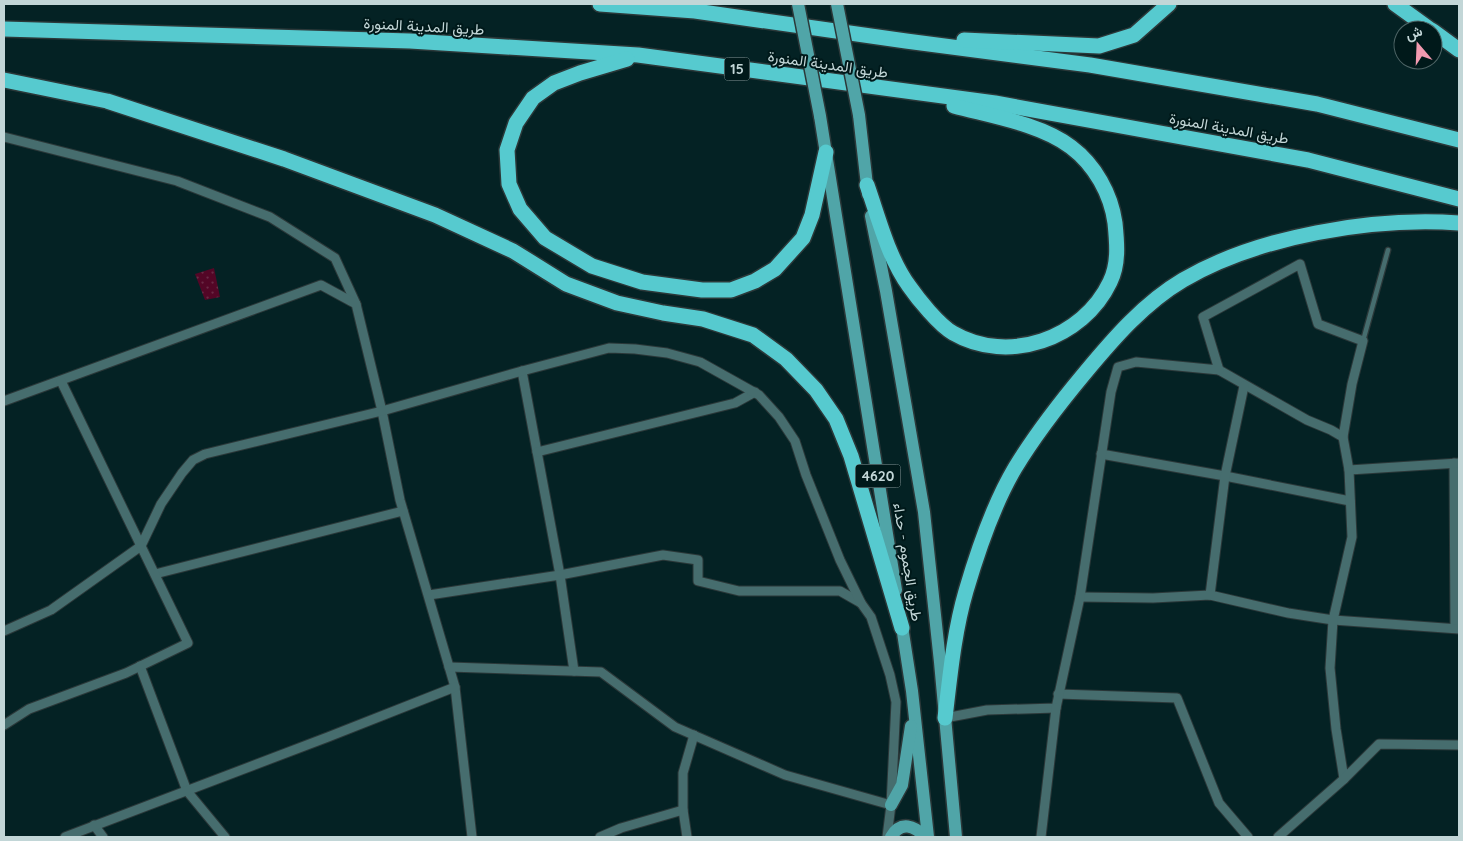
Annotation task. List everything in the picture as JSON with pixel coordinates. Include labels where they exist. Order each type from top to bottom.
[{"type":"highway","points":[[600,4],[695,11],[866,36],[1090,65],[1317,104],[1459,140]]},
{"type":"highway","points":[[686,4],[735,17]]},
{"type":"highway","points":[[866,36],[1099,46],[1134,35],[1169,4]]},
{"type":"highway","points":[[1395,4],[1417,20]]},
{"type":"highway","name":"طريق المدينة المنورة","points":[[4,29],[410,42],[638,55],[995,103],[1308,160],[1459,199]]},
{"type":"highway","points":[[1443,39],[1459,50]]},
{"type":"highway","points":[[638,55],[554,83],[534,98],[516,122],[507,150],[509,184],[520,209],[545,238],[592,266],[642,282],[702,290],[731,290],[755,280],[775,268],[804,238],[812,215],[826,152]]},
{"type":"highway","points":[[4,80],[107,101],[284,159],[435,215],[513,251],[566,284],[617,303],[703,319],[753,336],[786,359],[816,390],[836,419],[851,456],[902,628]]},
{"type":"highway","points":[[867,185],[890,253],[908,285],[929,310],[952,332],[974,342],[999,347],[1024,346],[1046,340],[1071,327],[1093,309],[1111,281],[1118,248],[1113,207],[1098,176],[1071,147],[1044,130],[900,91]]},
{"type":"highway","points":[[945,718],[958,622],[966,592],[997,504],[1015,469],[1056,407],[1104,350],[1145,308],[1182,281],[1225,259],[1310,234],[1352,227],[1439,222],[1459,223]]},
{"type":"main road","name":"طريق الجموم - حداء","points":[[798,4],[820,116],[902,628],[913,704],[927,837]]},
{"type":"main road","name":"طريق الجموم - حداء","points":[[837,4],[859,115],[867,185],[924,512],[956,837]]},
{"type":"main road","points":[[891,806],[902,785],[913,704]]},
{"type":"main road","points":[[891,837],[894,831],[902,826],[919,830],[927,837]]},
{"type":"street","points":[[4,136],[177,181],[270,217],[335,258],[356,304],[382,411],[403,511],[429,595],[454,687],[472,837]]},
{"type":"street","points":[[1219,370],[1202,318],[1300,264],[1318,324],[1363,341],[1352,384],[1343,437],[1349,470],[1352,537],[1333,620],[1330,668],[1336,729],[1344,779]]},
{"type":"street","points":[[4,401],[321,286],[356,304]]},
{"type":"street","points":[[4,631],[51,610],[141,546],[161,504],[177,480],[193,460],[206,454],[382,411],[609,348],[667,352],[700,362],[759,395],[779,417],[795,441],[806,475],[840,560],[861,603],[871,617],[890,675],[896,702],[891,806],[887,837]]},
{"type":"street","points":[[1041,837],[1058,694],[1080,597],[1110,392],[1118,367],[1136,362],[1219,370],[1244,386],[1343,437]]},
{"type":"street","points":[[522,371],[560,575],[574,671]]},
{"type":"street","points":[[4,725],[28,709],[126,673],[188,643],[61,381]]},
{"type":"street","points":[[1210,595],[1225,476],[1244,386]]},
{"type":"street","points":[[537,452],[735,403],[754,392]]},
{"type":"street","points":[[1101,454],[1350,501]]},
{"type":"street","points":[[1080,597],[1153,598],[1210,595],[1288,613],[1333,620],[1457,628],[1457,463],[1349,470]]},
{"type":"street","points":[[154,574],[403,511]]},
{"type":"street","points":[[429,595],[560,575],[663,555],[698,560],[698,581],[740,590],[840,591],[861,603]]},
{"type":"street","points":[[140,666],[187,791],[225,837]]},
{"type":"street","points":[[449,667],[601,672],[675,727],[785,775],[891,806]]},
{"type":"street","points":[[65,837],[454,687]]},
{"type":"street","points":[[1058,694],[1178,698],[1219,803],[1248,837]]},
{"type":"street","points":[[945,718],[987,710],[1056,708]]},
{"type":"street","points":[[687,837],[683,810],[683,773],[694,735]]},
{"type":"street","points":[[1278,837],[1344,779],[1379,744],[1459,745]]},
{"type":"street","points":[[600,837],[621,828],[683,810]]},
{"type":"street","points":[[94,826],[103,837]]},
{"type":"lane","points":[[1363,341],[1388,250]]},
{"type":"shaded area","points":[[214,268],[220,297],[205,300],[195,274]]}]
